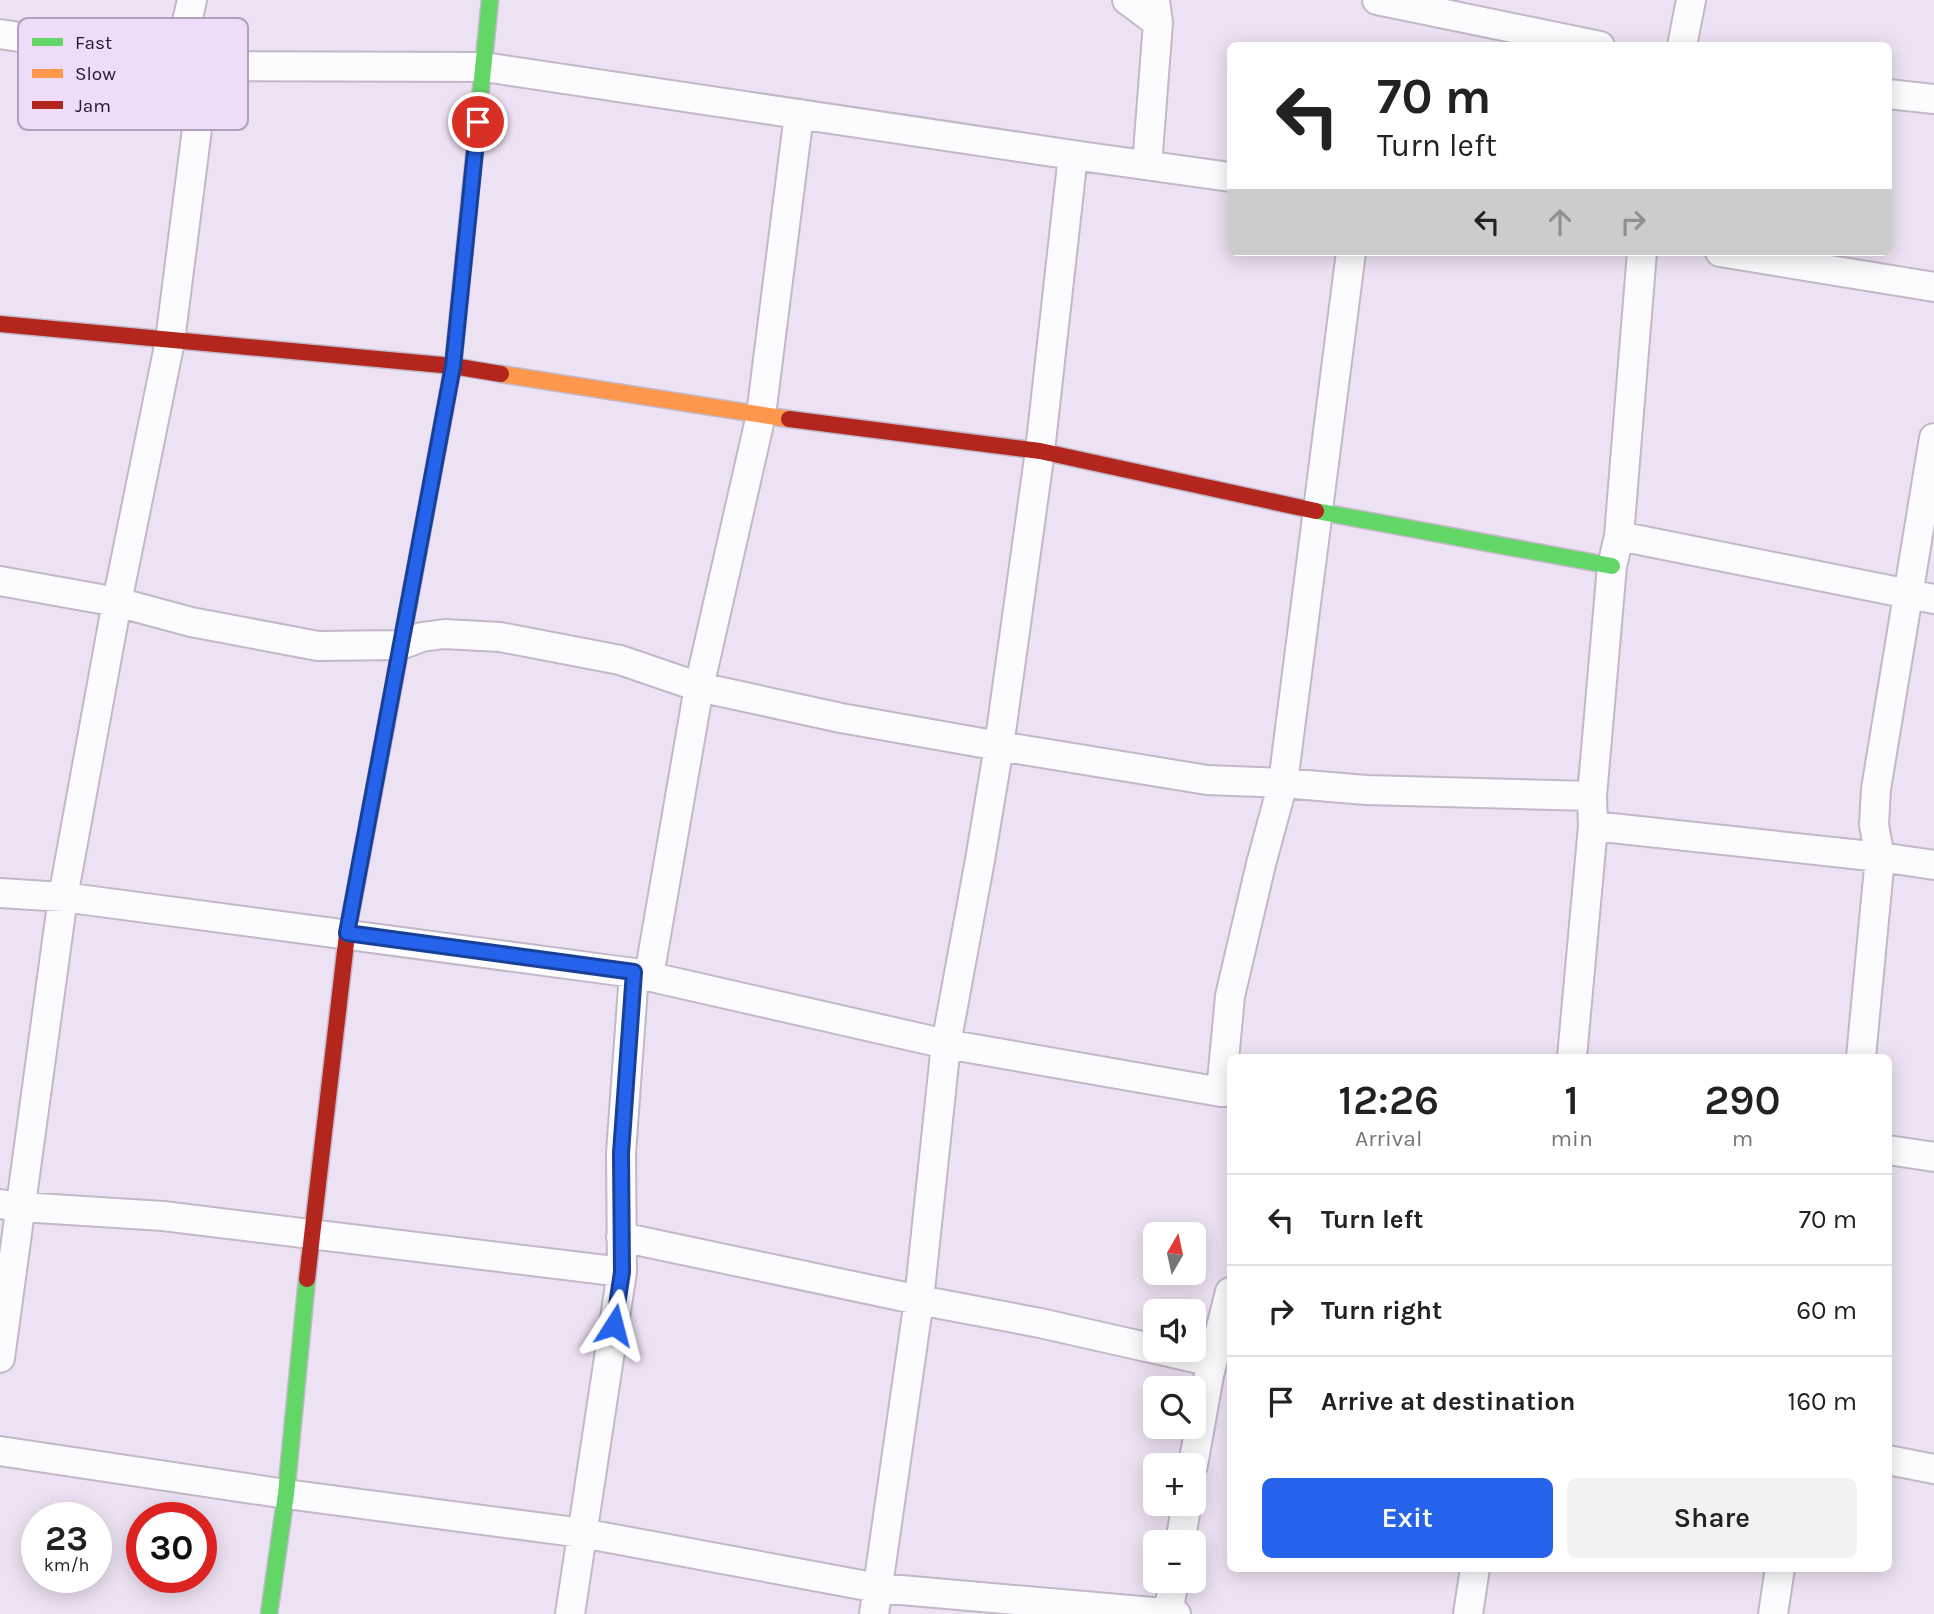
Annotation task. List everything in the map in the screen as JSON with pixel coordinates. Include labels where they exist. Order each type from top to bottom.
[{"type":"street","points":[[192,0],[192,18]]},
{"type":"street","points":[[269,1614],[286,1494],[347,933],[453,366],[490,0]]},
{"type":"street","points":[[1127,0],[1157,12],[1147,165]]},
{"type":"street","points":[[1377,0],[1435,6],[1584,42]]},
{"type":"street","points":[[1683,42],[1690,0]]},
{"type":"street","points":[[0,34],[18,37]]},
{"type":"street","points":[[248,63],[484,67],[1227,177]]},
{"type":"street","points":[[1892,94],[1934,99]]},
{"type":"street","points":[[569,1614],[622,1272],[621,1153],[642,974],[699,687],[761,415],[799,114]]},
{"type":"street","points":[[0,1358],[10,1206],[117,602],[170,341],[186,130]]},
{"type":"street","points":[[876,1601],[919,1300],[946,1044],[999,746],[1040,451],[1073,155]]},
{"type":"street","points":[[0,893],[63,897],[642,974],[946,1044],[1225,1092],[1230,996],[1283,783],[1351,256]]},
{"type":"street","points":[[1572,1054],[1593,826],[1592,796],[1612,566],[1619,536],[1642,256]]},
{"type":"street","points":[[1768,256],[1816,260],[1934,287]]},
{"type":"street","points":[[0,324],[453,366],[761,415],[1040,451],[1319,512],[1612,566]]},
{"type":"street","points":[[1861,1054],[1880,857],[1874,825],[1877,789],[1888,725],[1921,597],[1934,438]]},
{"type":"street","points":[[1619,536],[1921,597]]},
{"type":"street","points":[[0,581],[117,602],[191,622],[318,646],[400,645],[422,637],[444,634],[500,637],[620,660],[699,687],[841,718],[1207,780],[1366,790],[1592,796]]},
{"type":"street","points":[[1593,826],[1934,865]]},
{"type":"street","points":[[1892,1151],[1934,1157]]},
{"type":"street","points":[[10,1206],[163,1216],[622,1272]]},
{"type":"street","points":[[621,1237],[1143,1346]]},
{"type":"street","points":[[1196,1453],[1217,1372],[1227,1310]]},
{"type":"street","points":[[1190,1362],[1217,1372]]},
{"type":"street","points":[[0,1451],[286,1494],[582,1533],[876,1601],[1176,1614]]},
{"type":"street","points":[[1892,1461],[1934,1469]]},
{"type":"street","points":[[1468,1614],[1474,1572]]},
{"type":"street","points":[[1773,1614],[1779,1572]]},
{"type":"street","points":[[1168,1614],[1172,1593]]},
{"type":"traffic: fast","points":[[464,256],[490,0]]},
{"type":"traffic: fast","points":[[1316,511],[1612,566]]},
{"type":"traffic: fast","points":[[269,1614],[286,1494],[307,1279]]},
{"type":"traffic: slow","points":[[386,726],[453,366],[464,256]]},
{"type":"traffic: slow","points":[[501,374],[789,419]]},
{"type":"traffic: jam","points":[[0,324],[453,366],[501,374]]},
{"type":"traffic: jam","points":[[789,419],[1040,451],[1316,511]]},
{"type":"traffic: jam","points":[[307,1279],[347,934],[386,726]]},
{"type":"route","points":[[478,122],[453,366],[347,933],[634,972],[621,1153],[622,1272],[614,1325]]}]
